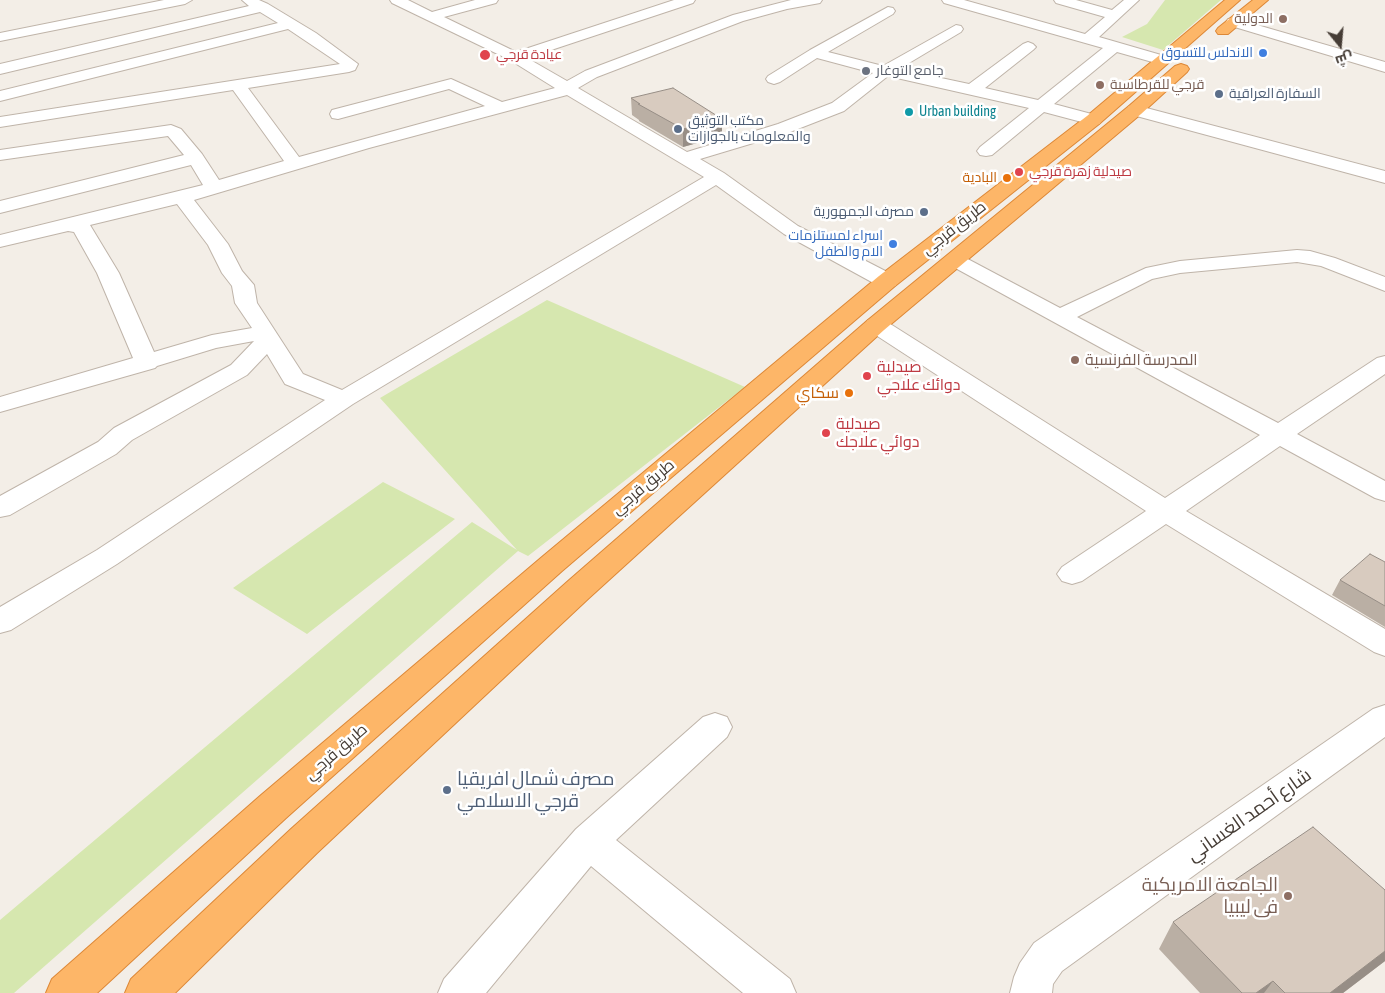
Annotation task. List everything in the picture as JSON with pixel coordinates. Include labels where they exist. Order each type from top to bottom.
[{"type":"highway","name":"طريق قرجي","points":[[68,993],[273,807],[552,564],[887,281],[1094,120],[1163,60],[1233,11],[1262,0]]},
{"type":"highway","name":"طريق قرجي","points":[[146,993],[304,841],[578,590],[876,325],[1135,110],[1233,11]]},
{"type":"street","points":[[0,37],[185,0]]},
{"type":"street","points":[[0,122],[344,70],[349,67],[350,64],[311,36],[249,0]]},
{"type":"street","points":[[397,0],[515,57],[717,177],[791,230],[887,281]]},
{"type":"street","points":[[432,16],[491,0]]},
{"type":"street","points":[[515,57],[688,0]]},
{"type":"street","points":[[0,240],[182,197],[363,144],[502,108],[568,88],[591,74],[738,18],[786,5],[814,0]]},
{"type":"street","points":[[949,0],[1163,60]]},
{"type":"street","points":[[1061,0],[1114,15]]},
{"type":"street","points":[[1090,38],[1132,0]]},
{"type":"street","points":[[0,69],[262,7]]},
{"type":"street","points":[[774,79],[888,11]]},
{"type":"street","points":[[1233,11],[1385,67]]},
{"type":"street","points":[[0,96],[289,24]]},
{"type":"street","points":[[686,158],[784,128],[830,110],[886,72],[956,29]]},
{"type":"street","points":[[30,30],[31,34],[60,56],[72,77],[89,91],[118,104]]},
{"type":"street","points":[[292,41],[311,36]]},
{"type":"street","points":[[986,151],[1115,46]]},
{"type":"street","points":[[972,90],[1028,47]]},
{"type":"street","points":[[815,53],[886,72],[972,90],[1094,120]]},
{"type":"street","points":[[315,74],[338,114],[363,144]]},
{"type":"street","points":[[338,114],[451,84],[502,108]]},
{"type":"street","points":[[238,86],[295,164]]},
{"type":"street","points":[[1135,110],[1385,177]]},
{"type":"street","points":[[0,155],[171,130],[196,158],[214,188]]},
{"type":"street","points":[[68,145],[87,170]]},
{"type":"street","points":[[1,202],[87,170],[196,158]]},
{"type":"street","points":[[0,622],[107,557],[344,399],[717,177]]},
{"type":"street","points":[[182,197],[218,244],[233,272],[243,284],[246,303],[268,335],[294,379],[344,399]]},
{"type":"street","points":[[66,224],[82,228],[104,265],[147,362]]},
{"type":"street","points":[[1062,316],[1146,274],[1180,267],[1297,256],[1310,257],[1328,262],[1385,285]]},
{"type":"street","points":[[955,260],[1062,316],[1385,492]]},
{"type":"street","points":[[876,325],[1164,510],[1385,644]]},
{"type":"street","points":[[0,405],[212,342],[268,335]]},
{"type":"street","points":[[0,508],[107,448],[123,434],[239,370],[268,335]]},
{"type":"street","points":[[1072,574],[1164,510],[1385,363]]},
{"type":"street","name":"شارع أحمد الغساني","points":[[1031,993],[1034,977],[1048,956],[1385,720]]},
{"type":"street","points":[[459,993],[589,841],[715,727]]},
{"type":"street","points":[[589,841],[775,993]]},
{"type":"green space","points":[[1165,0],[1221,0],[1163,50],[1122,37],[1147,24]]},
{"type":"green space","points":[[547,300],[745,387],[528,556],[518,551],[14,993],[0,993],[0,920],[472,522],[517,550],[380,398]]},
{"type":"green space","points":[[383,482],[455,519],[307,634],[233,588]]},
{"type":"building","points":[[673,88],[722,119],[683,129],[638,104],[640,104],[631,98]]},
{"type":"building","points":[[1370,554],[1385,562],[1385,606],[1340,580]]},
{"type":"building","name":"الجامعة الامريكية فى ليبيا","points":[[1313,827],[1385,890],[1385,951],[1330,993],[1285,993],[1273,981],[1256,993],[1242,993],[1173,922]]},
{"type":"place","name":"الدولية","points":[[1283,19]]},
{"type":"place","name":"الاندلس للتسوق","points":[[1263,53]]},
{"type":"place","name":"عيادة قرجي","points":[[485,55]]},
{"type":"place","name":"جامع التوغار","points":[[866,71]]},
{"type":"place","name":"قرجي للقرطاسية","points":[[1100,85]]},
{"type":"place","name":"السفارة العراقية","points":[[1219,94]]},
{"type":"place","name":"Urban building","points":[[909,112]]},
{"type":"place","name":"مكتب التوثيق والمعلومات بالجوازات","points":[[678,129]]},
{"type":"place","name":"صيدلية زهرة قرجي","points":[[1019,172]]},
{"type":"place","name":"البادية","points":[[1007,178]]},
{"type":"place","name":"مصرف الجمهورية","points":[[924,212]]},
{"type":"place","name":"اسراء لمستلزمات الام والطفل","points":[[893,244]]},
{"type":"place","name":"المدرسة الفرنسية","points":[[1075,360]]},
{"type":"place","name":"صيدلية دوائك علاجي","points":[[867,376]]},
{"type":"place","name":"سكاي","points":[[849,393]]},
{"type":"place","name":"صيدلية دوائي علاجك","points":[[826,433]]},
{"type":"place","name":"مصرف شمال افريقيا قرجي الاسلامي","points":[[447,790]]},
{"type":"place","name":"الجامعة الامريكية فى ليبيا","points":[[1288,896]]}]
